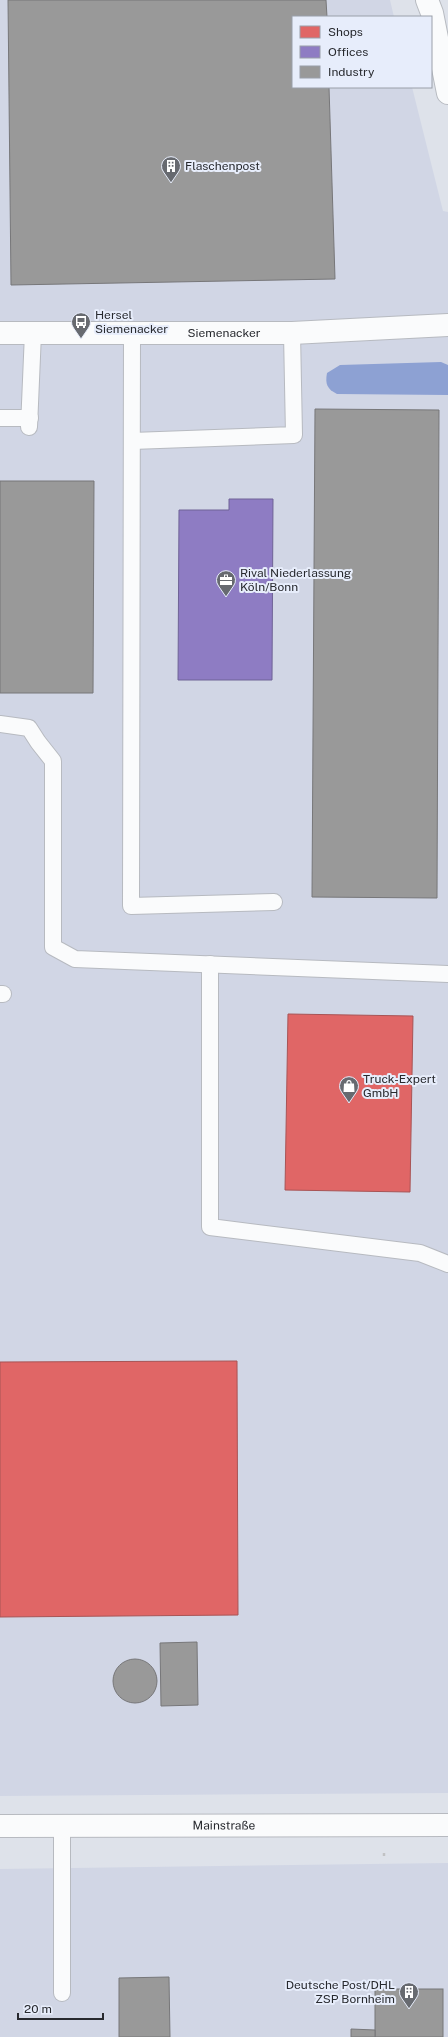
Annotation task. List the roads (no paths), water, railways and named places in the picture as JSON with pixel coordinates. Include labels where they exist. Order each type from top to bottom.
[{"type":"street","points":[[427,0],[432,13],[448,93]]},
{"type":"street","name":"Siemenacker","points":[[0,334],[292,332],[448,325]]},
{"type":"street","name":"Mainstraße","points":[[0,1826],[448,1825]]},
{"type":"lane","points":[[132,441],[294,435],[292,332]]},
{"type":"lane","points":[[0,418],[29,422],[33,333]]},
{"type":"lane","points":[[132,333],[131,906],[274,902]]},
{"type":"lane","points":[[0,724],[29,728],[38,742],[54,760],[53,947],[75,959],[448,974]]},
{"type":"lane","points":[[210,964],[210,1228],[420,1253],[448,1264]]},
{"type":"lane","points":[[62,1825],[62,1993]]},
{"type":"water","points":[[441,362],[448,365],[448,395],[337,394],[329,388],[326,380],[327,373],[340,365]]},
{"type":"place","name":"Flaschenpost","points":[[171,183]]},
{"type":"place","name":"Hersel Siemenacker","points":[[81,339]]},
{"type":"place","name":"Rival Niederlassung Köln/Bonn","points":[[226,597]]},
{"type":"place","name":"Truck-Expert GmbH","points":[[349,1103]]},
{"type":"place","name":"Deutsche Post/DHL ZSP Bornheim","points":[[409,2009]]}]
